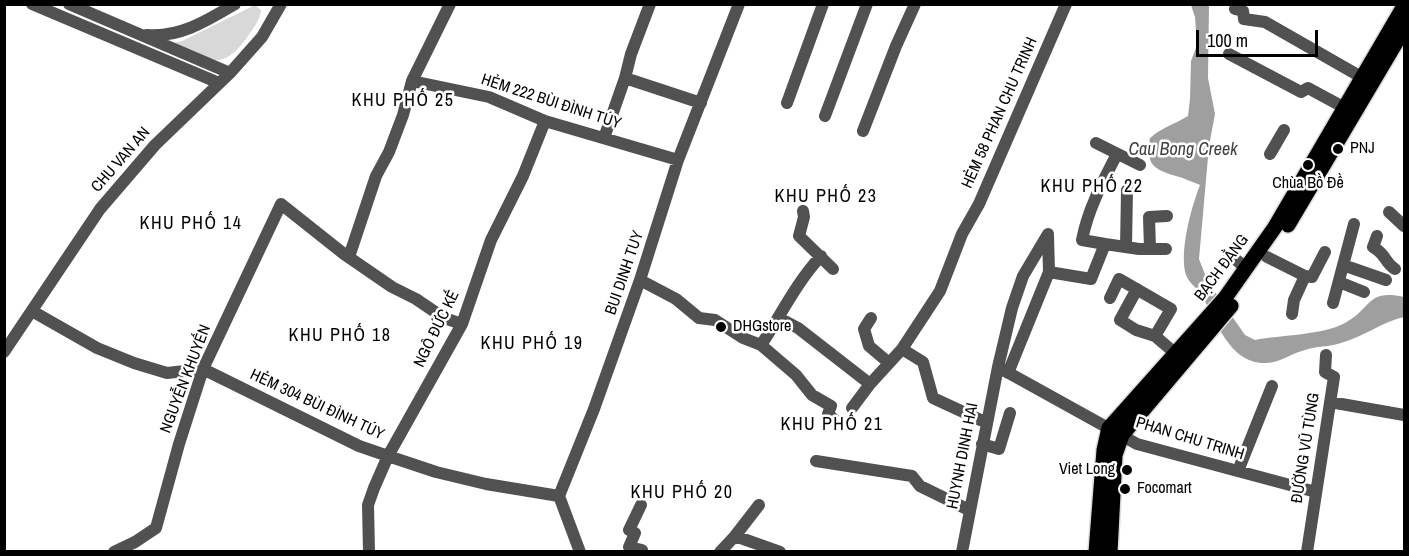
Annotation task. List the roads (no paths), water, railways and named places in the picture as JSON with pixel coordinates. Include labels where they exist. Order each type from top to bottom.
[{"type":"main road","name":"BẠCH ĐẰNG","points":[[1110,552],[1116,432],[1267,257],[1282,235],[1368,81],[1404,6]]},
{"type":"main road","name":"BẠCH ĐẰNG","points":[[1228,302],[1246,268],[1275,227],[1345,108],[1368,81],[1404,29]]},
{"type":"main road","name":"BẠCH ĐẰNG","points":[[1096,552],[1104,450],[1176,354],[1208,325]]},
{"type":"street","points":[[32,4],[59,10],[219,83]]},
{"type":"street","points":[[69,4],[230,73]]},
{"type":"street","points":[[140,34],[160,36],[180,32],[235,4]]},
{"type":"street","name":"CHU VAN AN","points":[[4,352],[100,209],[155,145],[230,73],[262,37],[280,4]]},
{"type":"street","points":[[450,4],[412,81],[403,115],[389,152],[376,176],[349,258],[444,318],[462,324]]},
{"type":"street","name":"BUI DINH TUY","points":[[559,496],[591,417],[640,280],[678,160],[739,4]]},
{"type":"street","points":[[787,103],[823,4]]},
{"type":"street","points":[[825,116],[867,4]]},
{"type":"street","points":[[862,131],[915,4]]},
{"type":"street","name":"HẺM 58 PHAN CHU TRINH","points":[[852,408],[902,349],[940,291],[962,234],[979,204],[1066,4]]},
{"type":"street","points":[[604,138],[648,8]]},
{"type":"street","points":[[1235,9],[1244,11],[1244,19],[1265,22],[1368,81]]},
{"type":"street","points":[[1229,54],[1301,92],[1308,88],[1345,108]]},
{"type":"street","points":[[625,78],[701,103]]},
{"type":"street","name":"HẺM 222 BÙI ĐÌNH TÚY","points":[[412,81],[489,97],[545,121],[678,160]]},
{"type":"street","name":"NGÔ ĐỨC KẾ","points":[[369,552],[368,505],[388,456],[462,324],[491,240],[523,176],[545,121]]},
{"type":"street","points":[[1270,154],[1284,130]]},
{"type":"street","points":[[1096,143],[1140,165]]},
{"type":"street","points":[[1117,154],[1096,195],[1082,240],[1126,247],[1166,249]]},
{"type":"street","points":[[1126,247],[1127,190]]},
{"type":"street","name":"NGUYỄN KHUYẾN","points":[[114,552],[156,528],[178,444],[203,369],[281,204],[349,258]]},
{"type":"street","points":[[803,211],[804,217],[799,236],[833,268]]},
{"type":"street","points":[[1389,212],[1404,226]]},
{"type":"street","points":[[1150,249],[1149,217],[1167,216]]},
{"type":"street","points":[[1333,303],[1354,224]]},
{"type":"street","points":[[1048,234],[1049,272],[1003,370],[1018,289],[1029,265],[1048,234]]},
{"type":"street","points":[[1377,236],[1373,247],[1384,253],[1389,265],[1395,269]]},
{"type":"street","points":[[1049,272],[1091,279],[1105,244]]},
{"type":"street","points":[[1267,257],[1305,276],[1312,277],[1324,252]]},
{"type":"street","points":[[1229,254],[1246,268]]},
{"type":"street","points":[[761,345],[779,318],[790,294],[821,256]]},
{"type":"street","points":[[1343,265],[1386,280]]},
{"type":"street","points":[[1292,314],[1294,300],[1305,276]]},
{"type":"street","points":[[1110,298],[1119,279],[1171,309],[1155,336]]},
{"type":"street","points":[[640,280],[676,299],[699,318],[715,320],[743,338],[761,345],[796,375],[812,395],[831,406],[828,414],[840,425]]},
{"type":"street","points":[[1339,282],[1364,292]]},
{"type":"street","points":[[1137,289],[1120,320],[1136,330],[1155,336],[1176,354]]},
{"type":"street","points":[[32,311],[96,348],[134,363],[167,373],[203,369]]},
{"type":"street","points":[[779,318],[798,328],[870,384]]},
{"type":"street","points":[[871,318],[864,328],[869,346],[889,363]]},
{"type":"street","points":[[902,349],[923,362],[933,398],[987,423]]},
{"type":"street","name":"ĐƯỜNG VŨ TÙNG","points":[[1307,552],[1334,377],[1325,372],[1326,355]]},
{"type":"street","name":"HẺM 304 BÙI ĐÌNH TÚY","points":[[203,369],[359,446],[435,472],[486,484],[559,496]]},
{"type":"street","name":"HUYNH DINH HAI","points":[[962,552],[982,444],[1003,370]]},
{"type":"street","name":"PHAN CHU TRINH","points":[[1003,370],[1137,444],[1316,492]]},
{"type":"street","points":[[1238,471],[1272,386]]},
{"type":"street","points":[[1330,402],[1404,415]]},
{"type":"street","points":[[982,444],[999,449],[1010,412]]},
{"type":"street","points":[[816,461],[912,476],[920,486],[969,510]]},
{"type":"street","points":[[559,496],[580,552]]},
{"type":"street","points":[[641,505],[629,530],[635,533],[629,547],[642,550]]},
{"type":"street","points":[[720,552],[759,505]]},
{"type":"street","points":[[735,536],[780,552]]},
{"type":"water","name":"Cau Bong Creek","points":[[1191,5],[1209,5],[1208,78],[1215,114],[1209,146],[1199,259],[1208,282],[1245,335],[1255,340],[1336,327],[1354,317],[1371,301],[1383,296],[1404,297],[1404,317],[1349,340],[1300,351],[1271,363],[1253,361],[1242,356],[1225,338],[1200,293],[1187,278],[1184,265],[1187,230],[1200,185],[1156,168],[1149,154],[1150,138],[1188,116],[1191,61],[1197,45],[1195,17]]},
{"type":"place","name":"PNJ","points":[[1338,149]]},
{"type":"place","name":"Chùa Bồ Đề","points":[[1308,165]]},
{"type":"place","name":"DHGstore","points":[[721,327]]},
{"type":"place","name":"Viet Long","points":[[1127,470]]},
{"type":"place","name":"Focomart","points":[[1125,489]]},
{"type":"district","name":"KHU PHỐ 25","points":[[403,101]]},
{"type":"district","name":"KHU PHỐ 22","points":[[1092,187]]},
{"type":"district","name":"KHU PHỐ 23","points":[[826,197]]},
{"type":"district","name":"KHU PHỐ 14","points":[[191,224]]},
{"type":"district","name":"KHU PHỐ 18","points":[[340,336]]},
{"type":"district","name":"KHU PHỐ 19","points":[[532,344]]},
{"type":"district","name":"KHU PHỐ 21","points":[[832,425]]},
{"type":"district","name":"KHU PHỐ 20","points":[[682,493]]}]
